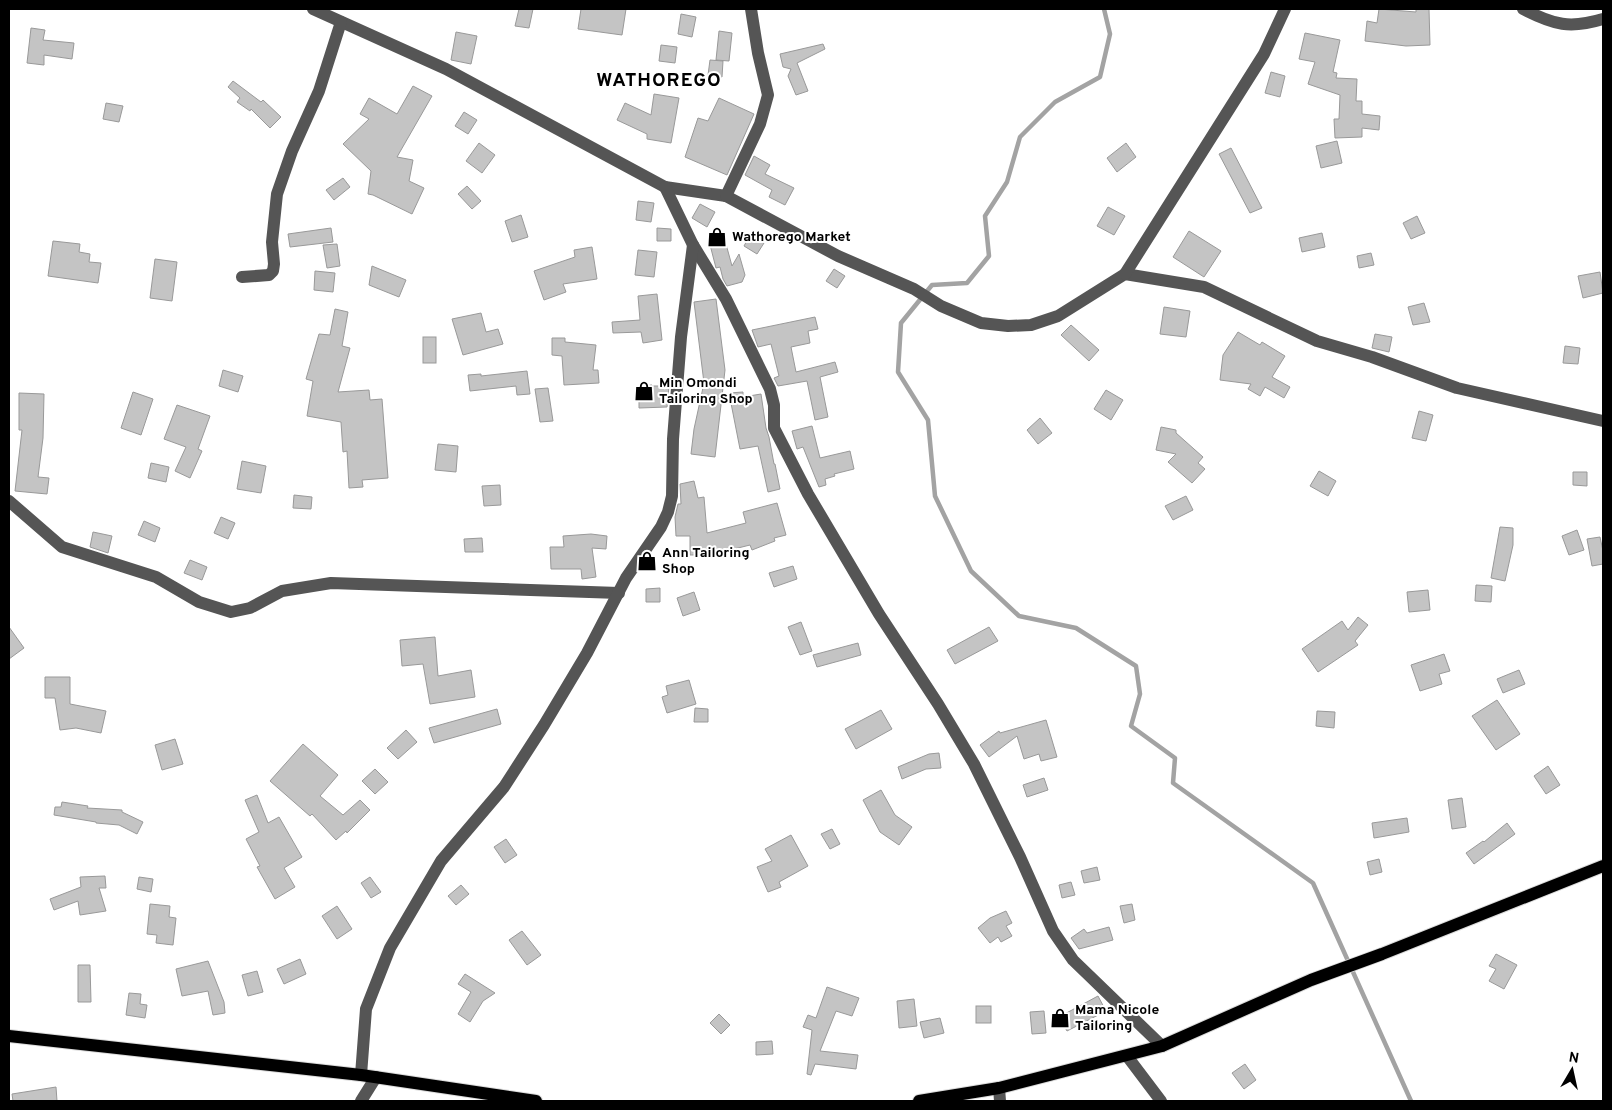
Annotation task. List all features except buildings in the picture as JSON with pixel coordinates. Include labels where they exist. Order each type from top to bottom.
[{"type":"main road","points":[[919,1101],[999,1088],[1162,1046],[1312,980],[1603,866]]},
{"type":"main road","points":[[9,1036],[361,1075],[536,1101]]},
{"type":"street","points":[[313,9],[446,69],[665,187],[726,196],[838,256],[914,288],[941,306],[981,323],[1008,326],[1032,325],[1058,316],[1125,274],[1260,62],[1285,9]]},
{"type":"street","points":[[726,196],[760,124],[768,95],[750,9]]},
{"type":"street","points":[[1524,9],[1540,18],[1562,25],[1584,24],[1603,19]]},
{"type":"street","points":[[242,277],[269,275],[273,271],[272,242],[277,194],[292,151],[319,91],[341,22]]},
{"type":"street","points":[[665,187],[693,245],[726,299],[770,389],[774,405],[774,428],[804,486],[879,614],[938,704],[974,764],[1020,857],[1053,931],[1073,960],[1162,1046]]},
{"type":"street","points":[[361,1075],[366,1009],[390,948],[442,861],[504,787],[539,733],[587,654],[626,578],[661,527],[668,512],[672,496],[673,439],[681,346],[693,245]]},
{"type":"street","points":[[1125,274],[1204,287],[1317,341],[1372,357],[1457,388],[1603,421]]},
{"type":"street","points":[[9,501],[62,547],[156,578],[199,602],[231,612],[250,608],[282,591],[331,583],[619,593]]},
{"type":"street","points":[[1144,1028],[1145,1051]]},
{"type":"street","points":[[1127,1056],[1161,1101]]},
{"type":"street","points":[[360,1101],[376,1077]]},
{"type":"street","points":[[999,1088],[1000,1101]]},
{"type":"waterway","points":[[1104,9],[1110,34],[1100,77],[1055,102],[1020,137],[1007,182],[985,216],[989,256],[967,283],[932,285],[901,323],[898,372],[928,420],[935,496],[971,571],[1019,616],[1076,628],[1136,666],[1140,694],[1131,726],[1175,758],[1173,783],[1313,883],[1411,1101]]},
{"type":"place","name":"Wathorego Market","points":[[717,237]]},
{"type":"place","name":"Min Omondi Tailoring Shop","points":[[644,391]]},
{"type":"place","name":"Ann Tailoring Shop","points":[[647,561]]},
{"type":"place","name":"Mama Nicole Tailoring","points":[[1060,1018]]},
{"type":"district","name":"WATHOREGO","points":[[659,81]]}]
